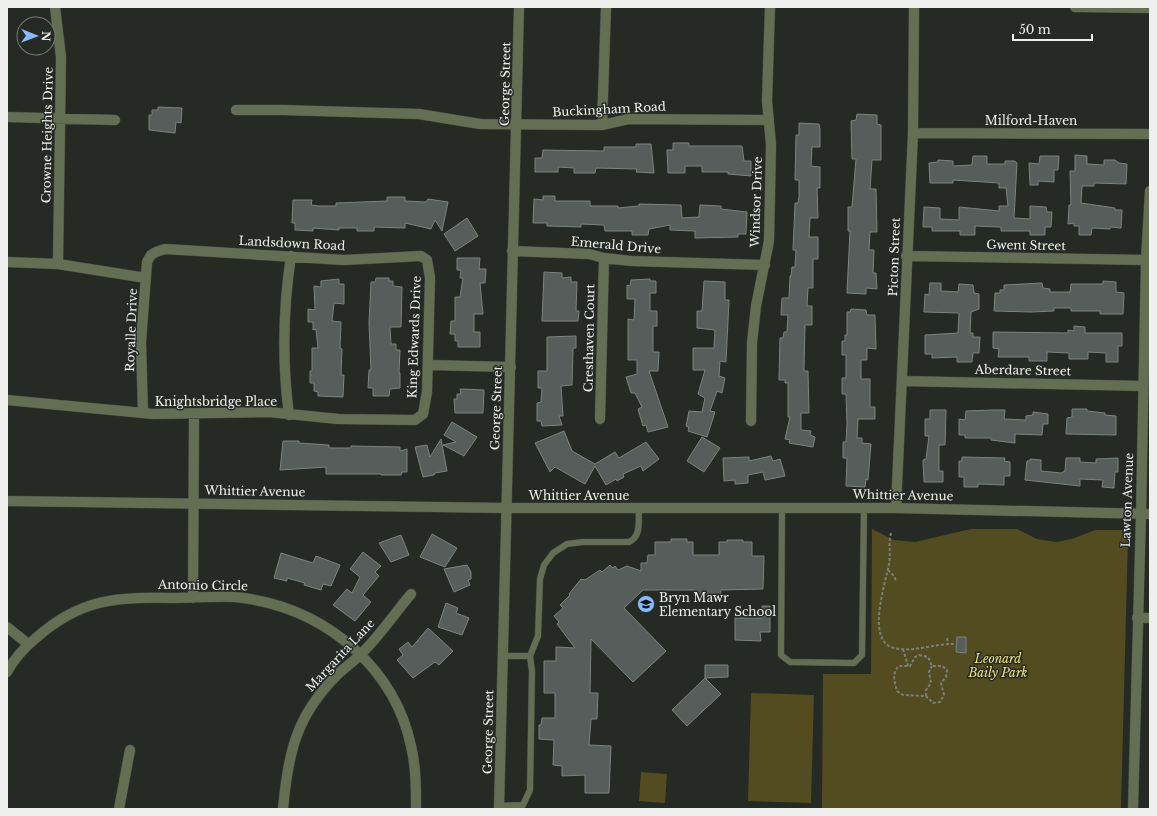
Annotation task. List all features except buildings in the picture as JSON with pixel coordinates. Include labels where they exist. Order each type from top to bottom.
[{"type":"street","name":"Crowne Heights Drive","points":[[55,7],[61,57],[58,264]]},
{"type":"street","name":"George Street","points":[[499,808],[511,367],[512,252],[520,7]]},
{"type":"street","points":[[602,125],[606,7]]},
{"type":"street","name":"Windsor Drive","points":[[751,421],[752,343],[760,284],[769,241],[769,120],[767,101],[770,7]]},
{"type":"street","name":"Picton Street","points":[[896,508],[906,256],[913,133],[914,7]]},
{"type":"street","points":[[1075,7],[1150,8]]},
{"type":"street","name":"Buckingham Road","points":[[236,110],[419,114],[480,124],[517,125],[602,125],[629,119],[769,120]]},
{"type":"street","points":[[7,117],[115,120]]},
{"type":"street","name":"Milford-Haven","points":[[913,133],[1150,134]]},
{"type":"street","name":"Lawton Avenue","points":[[1133,809],[1137,618],[1145,514],[1143,386],[1146,260],[1150,191]]},
{"type":"street","name":"Landsdown Road","points":[[156,252],[166,249],[344,260],[421,256],[427,260]]},
{"type":"street","name":"Royalle Drive","points":[[143,413],[141,342],[147,262],[150,255],[156,252]]},
{"type":"street","name":"Emerald Drive","points":[[512,252],[589,254],[604,258],[631,261],[765,265]]},
{"type":"street","points":[[290,415],[286,390],[284,338],[287,286],[291,256]]},
{"type":"street","name":"Gwent Street","points":[[906,256],[1146,260]]},
{"type":"street","name":"Cresthaven Court","points":[[600,419],[604,258]]},
{"type":"street","name":"King Edwards Drive","points":[[423,414],[427,392],[428,365],[430,278],[427,260]]},
{"type":"street","points":[[7,262],[58,264],[146,278]]},
{"type":"street","points":[[428,365],[511,367]]},
{"type":"street","name":"Aberdare Street","points":[[902,381],[1143,386]]},
{"type":"street","name":"Knightsbridge Place","points":[[7,400],[143,413],[194,414],[269,412],[338,419],[406,421],[415,420],[423,414]]},
{"type":"street","points":[[193,598],[194,414]]},
{"type":"street","name":"Whittier Avenue","points":[[7,501],[506,508],[896,508],[1145,514]]},
{"type":"street","name":"Margarita Lane","points":[[283,809],[288,758],[305,716],[318,696],[333,680],[361,655],[411,594]]},
{"type":"street","name":"Antonio Circle","points":[[7,672],[10,665],[28,644],[51,624],[66,615],[100,602],[120,598],[232,597],[272,604],[297,612],[324,625],[361,655],[389,690],[402,717],[411,745],[416,778],[416,809]]},
{"type":"street","points":[[1137,618],[1150,618]]},
{"type":"street","points":[[7,627],[28,644]]},
{"type":"street","points":[[119,809],[130,750]]},
{"type":"lane","points":[[782,507],[781,655],[790,662],[854,663],[862,655],[864,508]]},
{"type":"lane","points":[[499,808],[523,805],[530,790],[532,671],[530,656],[534,650],[538,636],[540,579],[544,565],[553,553],[567,544],[583,542],[629,542],[634,539],[638,534],[638,508]]},
{"type":"lane","points":[[502,656],[530,656]]},
{"type":"path","points":[[891,533],[888,570],[882,592],[880,626],[884,641],[888,646],[903,649],[948,643],[955,644]]},
{"type":"path","points":[[888,570],[894,576],[896,581]]},
{"type":"path","points":[[947,638],[948,643]]},
{"type":"path","points":[[903,649],[908,666]]},
{"type":"path","points":[[920,655],[928,657],[932,666],[942,666],[947,670],[946,677],[941,683],[944,695],[940,702],[933,703],[926,696],[903,695],[897,692],[894,678],[898,666],[910,666],[915,657],[920,655]]},
{"type":"path","points":[[926,696],[926,690],[931,683],[929,672],[932,666]]},
{"type":"green space","name":"Leonard Baily Park","points":[[872,529],[894,540],[915,542],[971,529],[1017,529],[1037,539],[1056,542],[1072,539],[1095,530],[1122,530],[1128,537],[1121,809],[822,809],[823,674],[871,674]]},
{"type":"green space","points":[[751,693],[814,695],[811,803],[748,801]]},
{"type":"green space","points":[[641,772],[667,774],[665,803],[639,801]]},
{"type":"place","name":"Bryn Mawr Elementary School","points":[[646,604]]}]
